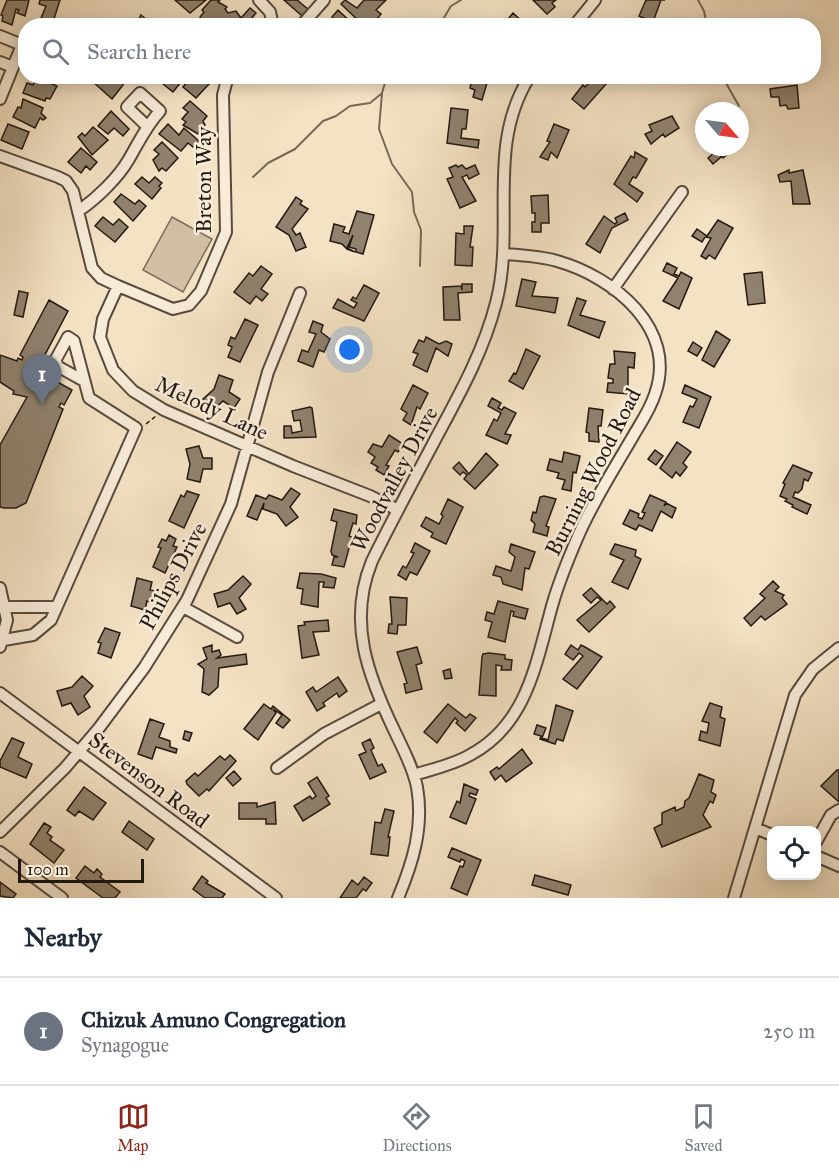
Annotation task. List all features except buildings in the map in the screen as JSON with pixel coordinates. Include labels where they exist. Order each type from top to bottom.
[{"type":"street","points":[[260,0],[270,12],[271,18]]},
{"type":"street","points":[[308,18],[324,0]]},
{"type":"street","points":[[580,18],[595,0]]},
{"type":"street","points":[[0,36],[18,43]]},
{"type":"street","points":[[0,99],[18,55]]},
{"type":"street","points":[[0,62],[13,68]]},
{"type":"street","name":"Breton Way","points":[[118,286],[173,309],[189,305],[201,291],[226,231],[222,95],[225,84]]},
{"type":"street","name":"Woodvalley Drive","points":[[398,898],[413,859],[419,830],[419,802],[414,775],[381,704],[364,658],[360,608],[366,575],[480,353],[497,299],[503,254],[503,168],[507,133],[516,105],[526,84]]},
{"type":"street","points":[[80,210],[91,202],[128,161],[147,126]]},
{"type":"street","points":[[0,156],[66,181],[77,198],[92,268],[101,278],[118,286]]},
{"type":"street","points":[[613,289],[682,192]]},
{"type":"street","name":"Burning Wood Road","points":[[414,775],[470,756],[499,734],[521,705],[534,676],[553,604],[573,549],[592,508],[655,394],[660,365],[655,336],[640,313],[613,289],[585,272],[559,261],[503,254]]},
{"type":"street","name":"Melody Lane","points":[[118,286],[101,326],[100,337],[105,355],[113,370],[133,391],[164,410],[352,488],[398,510]]},
{"type":"street","name":"Philips Drive","points":[[0,832],[79,752],[144,668],[183,608],[224,524],[249,447],[268,372],[300,293]]},
{"type":"street","points":[[0,588],[6,607],[2,644],[33,635],[51,620],[136,428],[89,398],[84,381]]},
{"type":"street","points":[[6,607],[56,607]]},
{"type":"street","points":[[183,608],[237,637]]},
{"type":"street","points":[[734,898],[795,695],[818,664],[839,648]]},
{"type":"street","name":"Stevenson Road","points":[[0,693],[276,898]]},
{"type":"street","points":[[277,768],[324,734],[381,704]]},
{"type":"street","points":[[821,833],[831,815],[839,810]]},
{"type":"street","points":[[755,828],[767,833]]},
{"type":"street","points":[[0,852],[62,898]]},
{"type":"street","points":[[821,858],[839,866]]},
{"type":"path","points":[[136,428],[142,427],[164,410]]},
{"type":"shaded area","points":[[172,217],[212,239],[183,292],[143,270]]},
{"type":"waterway","points":[[444,18],[451,6],[461,0]]},
{"type":"waterway","points":[[698,0],[705,18]]},
{"type":"waterway","points":[[385,84],[379,129],[392,164],[412,192],[414,212],[421,230],[420,266]]},
{"type":"waterway","points":[[727,84],[737,102]]},
{"type":"waterway","points":[[253,177],[268,163],[295,149],[323,121],[336,116],[350,106],[370,103],[381,94]]},
{"type":"place","name":"Chizuk Amuno Congregation","points":[[42,404]]}]
